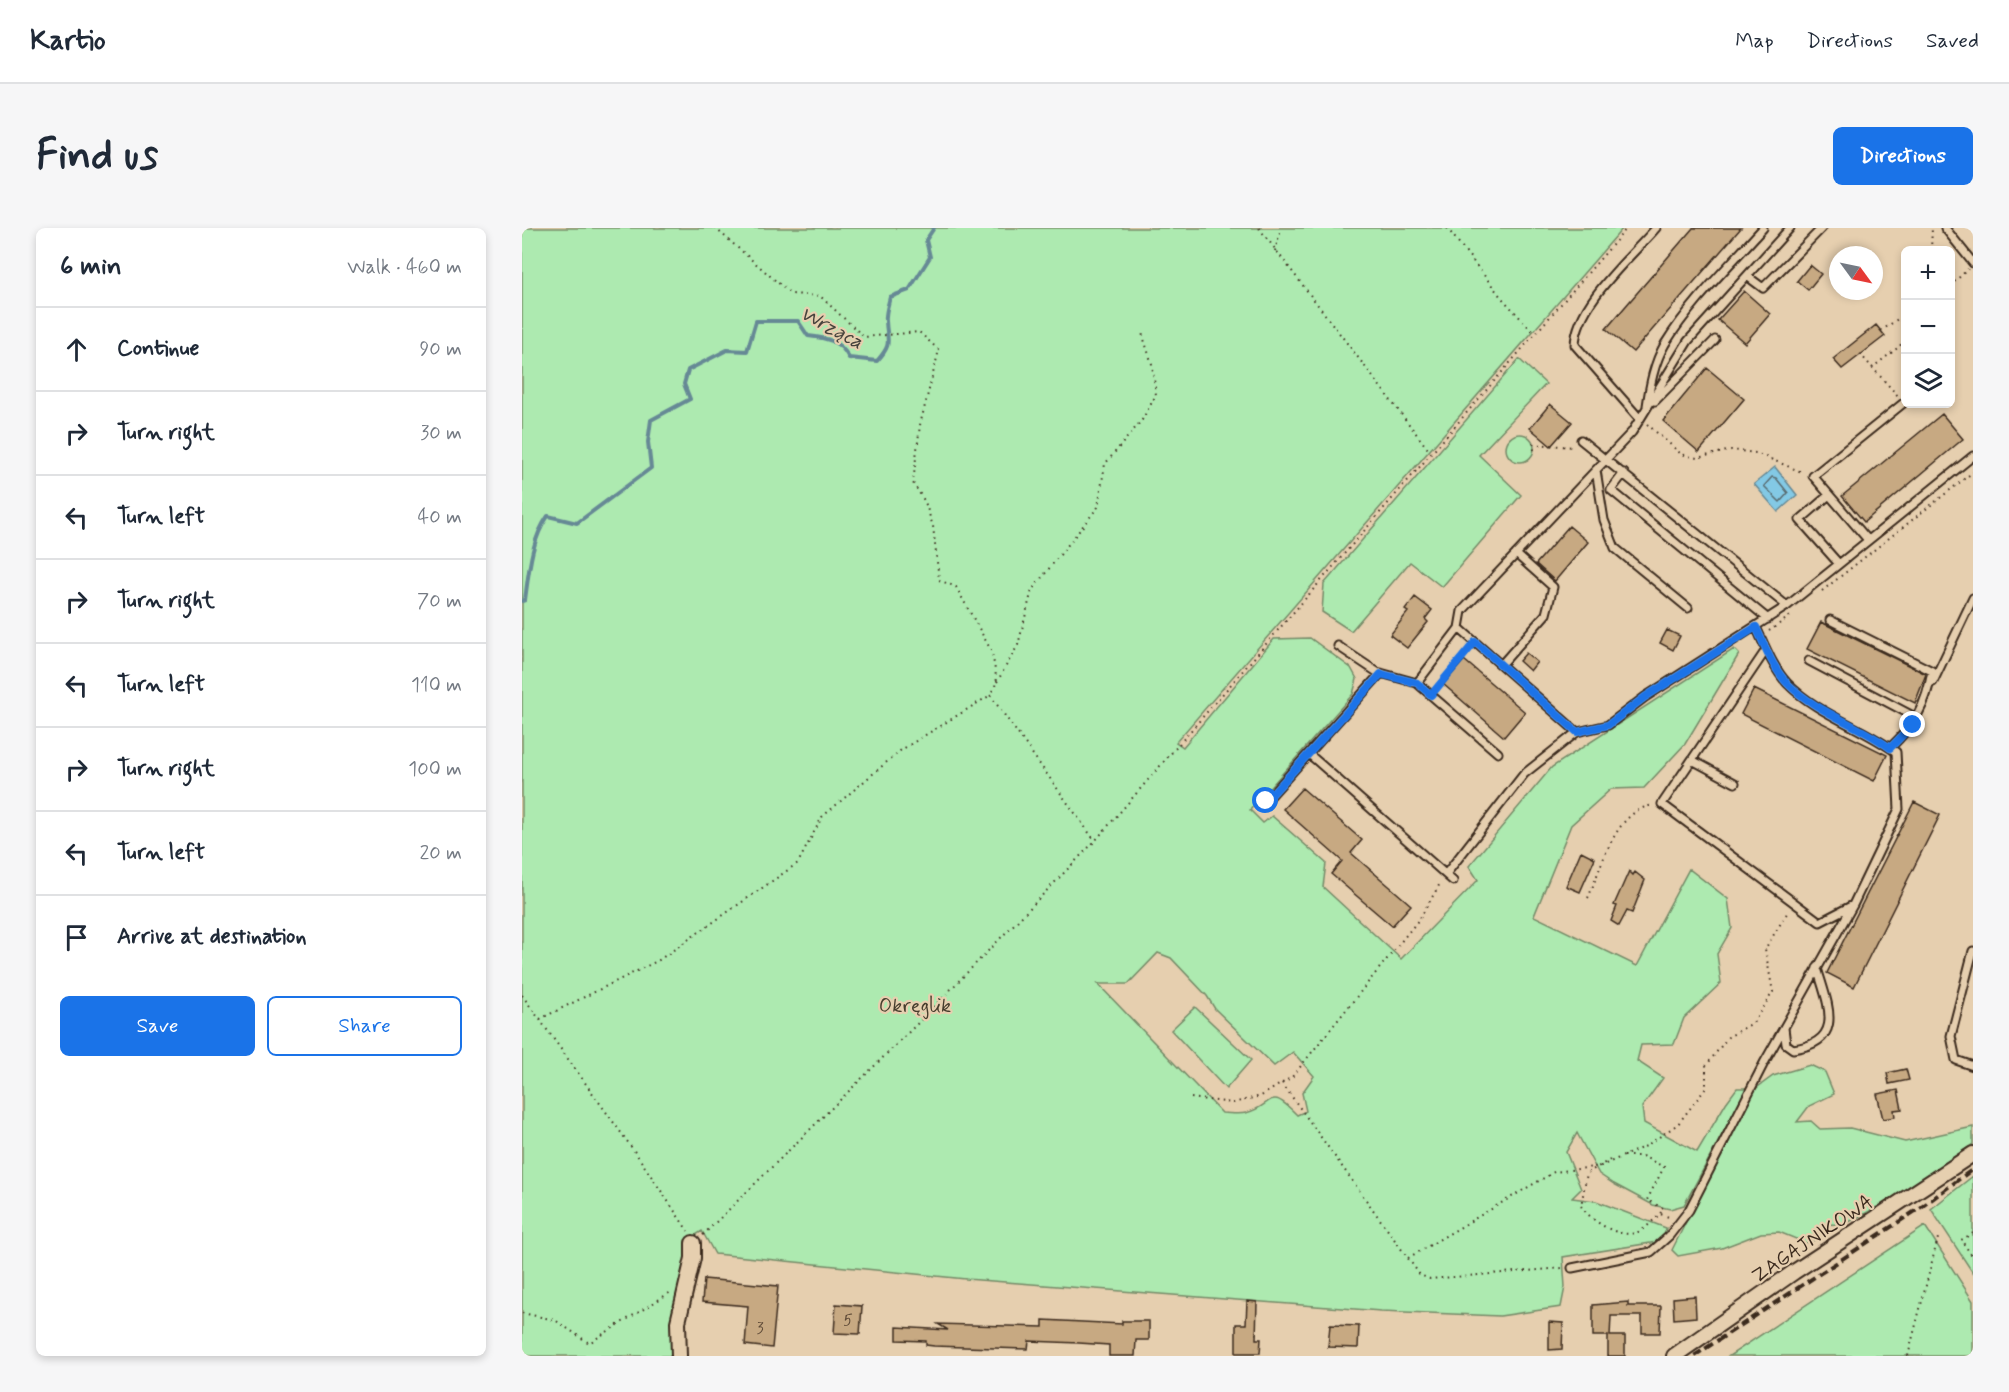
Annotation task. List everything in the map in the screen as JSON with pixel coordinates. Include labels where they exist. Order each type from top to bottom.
[{"type":"street","name":"ZAGAJNIKOWA","points":[[1674,1356],[1794,1272],[1973,1154]]},
{"type":"street","points":[[679,1356],[678,1323],[693,1258],[693,1244]]},
{"type":"lane","points":[[1640,419],[1575,345],[1575,331],[1595,296],[1656,228]]},
{"type":"lane","points":[[1646,409],[1651,378],[1664,345],[1696,303],[1763,228]]},
{"type":"lane","points":[[1417,683],[1459,628],[1462,611],[1632,432],[1688,341],[1790,228]]},
{"type":"lane","points":[[1747,276],[1763,288],[1822,228]]},
{"type":"lane","points":[[1945,228],[1973,263]]},
{"type":"lane","points":[[1646,409],[1715,340]]},
{"type":"lane","points":[[1868,540],[1813,476],[1901,405]]},
{"type":"lane","points":[[1581,440],[1787,606]]},
{"type":"lane","points":[[1446,874],[1524,774],[1577,732],[1608,725],[1645,697],[1787,606],[1973,456]]},
{"type":"lane","points":[[1596,470],[1604,520],[1615,548],[1688,609]]},
{"type":"lane","points":[[1624,473],[1611,490],[1768,619]]},
{"type":"lane","points":[[1829,495],[1800,520],[1839,564]]},
{"type":"lane","points":[[1501,665],[1546,614],[1553,587],[1516,555]]},
{"type":"lane","points":[[1890,748],[1917,718],[1973,598]]},
{"type":"lane","points":[[1830,620],[1932,671],[1929,690]]},
{"type":"lane","points":[[1572,1268],[1651,1252],[1681,1221],[1784,1028],[1853,905],[1899,809],[1896,752],[1817,707],[1787,683],[1766,650],[1756,627]]},
{"type":"lane","points":[[1459,628],[1577,732]]},
{"type":"lane","points":[[1338,646],[1381,674],[1417,683],[1498,753]]},
{"type":"lane","points":[[1766,650],[1662,804],[1820,922],[1853,905]]},
{"type":"lane","points":[[1809,661],[1917,718]]},
{"type":"lane","points":[[1266,801],[1381,674]]},
{"type":"lane","points":[[1308,754],[1453,880]]},
{"type":"lane","points":[[1692,760],[1735,783]]},
{"type":"lane","points":[[1973,951],[1951,1036],[1956,1060],[1973,1066]]},
{"type":"lane","points":[[1784,1028],[1786,1044],[1793,1049],[1810,1047],[1823,1038],[1831,1024],[1817,968]]},
{"type":"path","points":[[715,228],[791,294],[820,296],[864,337],[919,333],[939,350],[920,425],[913,483],[925,502],[933,526],[939,580],[956,587],[968,605],[976,626],[986,638],[992,652],[997,682]]},
{"type":"path","points":[[1259,228],[1431,453]]},
{"type":"path","points":[[1275,251],[1281,228]]},
{"type":"path","points":[[1447,228],[1501,297],[1535,334]]},
{"type":"path","points":[[522,995],[637,1155],[687,1229],[693,1244],[724,1217],[868,1074],[1095,841],[1628,228]]},
{"type":"path","points":[[1931,246],[1932,228]]},
{"type":"path","points":[[1955,281],[1973,263]]},
{"type":"path","points":[[1881,331],[1901,316]]},
{"type":"path","points":[[540,1019],[659,960],[798,863],[822,817],[902,750],[990,695],[1018,645],[1032,590],[1098,507],[1105,464],[1143,420],[1156,395],[1152,364],[1142,333]]},
{"type":"path","points":[[1872,368],[1901,344]]},
{"type":"path","points":[[1860,354],[1901,398]]},
{"type":"path","points":[[1640,419],[1682,454],[1697,458],[1731,450],[1756,453],[1813,476]]},
{"type":"path","points":[[1534,450],[1533,444],[1591,448]]},
{"type":"path","points":[[1818,595],[1973,472]]},
{"type":"path","points":[[1760,636],[1800,610]]},
{"type":"path","points":[[1431,695],[1475,642]]},
{"type":"path","points":[[990,695],[1095,841]]},
{"type":"path","points":[[1588,898],[1619,827],[1641,807],[1662,804]]},
{"type":"path","points":[[1191,1098],[1233,1103],[1261,1096],[1292,1077],[1420,918],[1446,874]]},
{"type":"path","points":[[1408,1258],[1554,1172],[1601,1166],[1646,1146],[1678,1124],[1706,1088],[1706,1066],[1728,1037],[1753,1023],[1773,992],[1765,949],[1794,902]]},
{"type":"path","points":[[1282,1083],[1420,1275],[1430,1279],[1572,1268]]},
{"type":"path","points":[[1623,1156],[1642,1156],[1664,1167],[1647,1200],[1663,1208],[1660,1214],[1638,1232],[1623,1233],[1588,1216],[1581,1206],[1587,1173],[1602,1163],[1623,1156]]},
{"type":"path","points":[[1660,1214],[1681,1221]]},
{"type":"path","points":[[1973,1233],[1961,1240],[1973,1257]]},
{"type":"path","points":[[1908,1356],[1939,1234]]},
{"type":"path","points":[[522,1313],[555,1320],[589,1342],[687,1282]]},
{"type":"green space","name":"Okręglik","points":[[522,228],[1623,228],[1176,742],[1183,747],[1274,639],[1310,638],[1351,668],[1357,679],[1353,694],[1250,810],[1263,823],[1272,816],[1326,863],[1323,887],[1401,959],[1478,880],[1469,866],[1552,767],[1734,649],[1739,654],[1685,744],[1644,788],[1611,789],[1571,825],[1534,916],[1637,966],[1689,869],[1728,899],[1732,928],[1717,954],[1721,983],[1684,1018],[1674,1044],[1641,1045],[1637,1061],[1663,1078],[1642,1107],[1644,1123],[1697,1152],[1737,1088],[1747,1088],[1684,1205],[1670,1209],[1653,1205],[1599,1174],[1577,1133],[1566,1152],[1581,1189],[1572,1198],[1596,1201],[1666,1228],[1663,1241],[1563,1257],[1565,1287],[1561,1307],[1500,1316],[1381,1311],[966,1279],[715,1254],[702,1231],[685,1242],[686,1265],[673,1356],[522,1356]],"holes":[[[1158,953],[1171,958],[1207,996],[1215,1009],[1274,1066],[1293,1052],[1314,1076],[1302,1093],[1306,1111],[1297,1115],[1275,1099],[1246,1113],[1222,1113],[1098,984],[1128,984]]]},
{"type":"green space","points":[[1519,359],[1546,384],[1479,455],[1521,495],[1442,587],[1410,562],[1351,631],[1322,612],[1324,584]]},
{"type":"green space","points":[[1520,434],[1530,438],[1534,448],[1530,458],[1520,462],[1510,458],[1506,448],[1510,438]]},
{"type":"green space","points":[[1195,1007],[1251,1060],[1226,1089],[1171,1030]]},
{"type":"green space","points":[[1810,1065],[1825,1072],[1834,1094],[1809,1106],[1797,1122],[1811,1121],[1820,1129],[1850,1128],[1905,1142],[1973,1127],[1973,1144],[1889,1201],[1843,1225],[1830,1224],[1814,1240],[1806,1243],[1779,1232],[1761,1233],[1722,1248],[1678,1256],[1672,1250],[1751,1092],[1773,1076]]},
{"type":"green space","points":[[1973,1176],[1973,1273],[1931,1209]]},
{"type":"green space","points":[[1925,1226],[1973,1301],[1973,1356],[1729,1356]]},
{"type":"water","points":[[1775,467],[1797,495],[1778,512],[1754,484]]},
{"type":"building","points":[[1693,228],[1741,228],[1633,352],[1606,329]]},
{"type":"building","points":[[1810,265],[1821,274],[1808,290],[1797,281]]},
{"type":"building","points":[[1744,291],[1770,314],[1745,343],[1718,320]]},
{"type":"building","points":[[1876,325],[1885,336],[1842,369],[1833,359]]},
{"type":"building","points":[[1707,368],[1744,399],[1699,452],[1663,421]]},
{"type":"building","points":[[1550,404],[1572,422],[1551,446],[1530,428]]},
{"type":"building","points":[[1942,414],[1963,439],[1864,522],[1842,496]]},
{"type":"building","points":[[1569,526],[1588,542],[1555,581],[1536,564]]},
{"type":"building","points":[[1415,597],[1432,610],[1425,619],[1428,622],[1407,648],[1390,635],[1408,612],[1405,610]]},
{"type":"building","points":[[1821,622],[1926,674],[1915,703],[1807,649]]},
{"type":"building","points":[[1667,630],[1680,636],[1673,650],[1660,643]]},
{"type":"building","points":[[1526,653],[1537,662],[1530,671],[1519,661]]},
{"type":"building","points":[[1464,660],[1525,712],[1504,737],[1443,684]]},
{"type":"building","points":[[1754,689],[1887,755],[1874,781],[1741,714]]},
{"type":"building","points":[[1302,788],[1362,840],[1351,853],[1411,905],[1392,926],[1331,874],[1342,861],[1283,809]]},
{"type":"building","points":[[1914,802],[1940,815],[1854,987],[1827,973]]},
{"type":"building","points":[[1581,851],[1595,858],[1580,892],[1566,886]]},
{"type":"building","points":[[1629,871],[1633,875],[1635,872],[1645,880],[1632,913],[1627,911],[1619,926],[1611,921],[1617,906],[1614,905]]},
{"type":"building","points":[[1906,1069],[1909,1080],[1889,1084],[1887,1073]]},
{"type":"building","points":[[1898,1090],[1902,1109],[1894,1110],[1895,1117],[1883,1119],[1877,1094]]},
{"type":"building","points":[[704,1279],[778,1286],[772,1348],[745,1345],[748,1306],[702,1302]]},
{"type":"building","points":[[1695,1296],[1696,1317],[1674,1319],[1673,1298]]},
{"type":"building","points":[[1247,1301],[1257,1302],[1256,1339],[1261,1339],[1260,1353],[1236,1353],[1236,1324],[1246,1324]]},
{"type":"building","points":[[1628,1302],[1628,1306],[1661,1306],[1660,1333],[1642,1333],[1642,1316],[1611,1316],[1610,1336],[1625,1336],[1625,1356],[1608,1356],[1608,1336],[1593,1336],[1593,1305]]},
{"type":"building","points":[[836,1304],[862,1306],[860,1334],[834,1333]]},
{"type":"building","points":[[1043,1320],[1122,1324],[1122,1321],[1149,1321],[1149,1340],[1136,1340],[1135,1356],[1109,1356],[1109,1345],[1029,1341],[1028,1349],[934,1346],[926,1345],[926,1341],[897,1340],[897,1327],[948,1330],[938,1324],[1043,1327]]},
{"type":"building","points":[[1549,1322],[1563,1323],[1562,1349],[1549,1350]]},
{"type":"building","points":[[1330,1325],[1359,1326],[1358,1348],[1328,1347]]},
{"type":"waterway","name":"Wrząca","points":[[522,601],[525,600],[534,545],[548,516],[577,523],[651,468],[648,442],[651,420],[690,399],[684,384],[688,370],[727,350],[747,351],[756,321],[798,321],[808,336],[832,341],[841,347],[849,358],[877,361],[887,346],[886,315],[890,297],[909,290],[930,257],[926,240],[934,228]]},
{"type":"railway","points":[[1694,1356],[1920,1208],[1973,1169]]},
{"type":"route","points":[[1266,801],[1381,674],[1417,683],[1431,695],[1475,642],[1577,732],[1608,725],[1645,697],[1756,627],[1770,657],[1787,683],[1817,707],[1890,748],[1913,725]]}]
